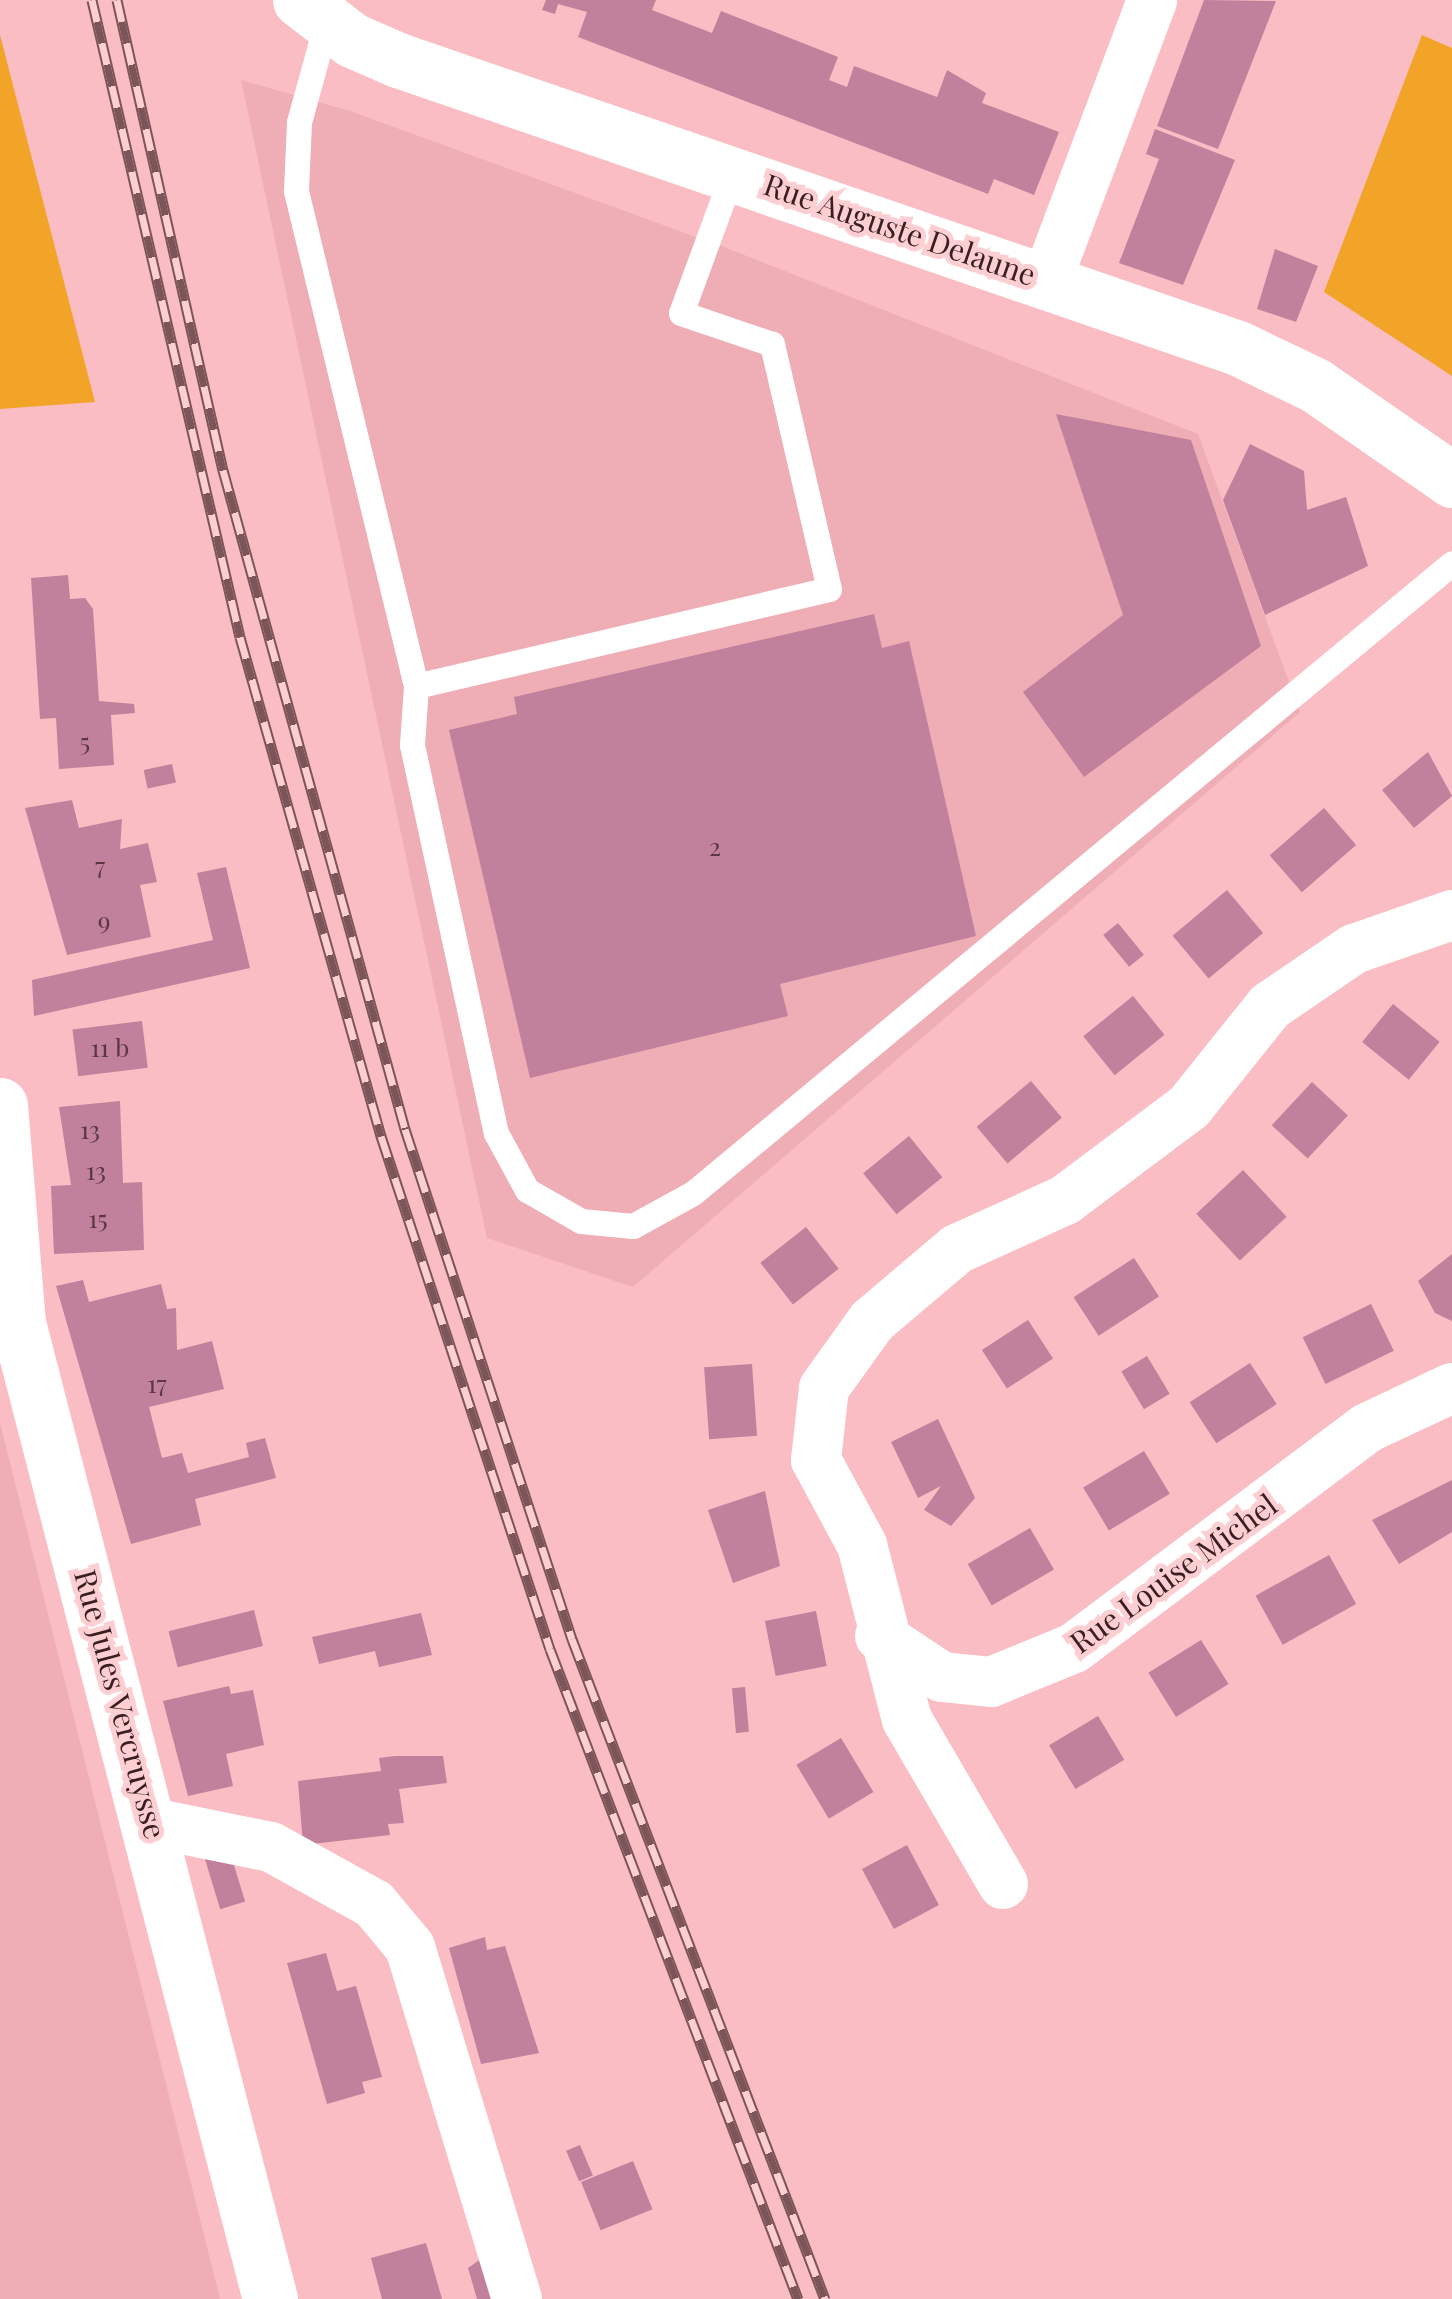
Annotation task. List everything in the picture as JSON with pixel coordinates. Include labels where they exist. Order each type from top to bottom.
[{"type":"street","points":[[1047,280],[1152,0]]},
{"type":"street","name":"Rue Auguste Delaune","points":[[313,12],[386,56],[1047,280],[1284,368],[1452,480]]},
{"type":"street","points":[[1002,1884],[907,1720],[880,1636],[862,1545],[816,1460],[824,1388],[872,1320],[957,1249],[1064,1200],[1188,1107],[1284,997],[1354,949],[1451,920]]},
{"type":"street","name":"Rue Jules Vercruysse","points":[[0,1106],[18,1323],[152,1823],[270,2299]]},
{"type":"street","name":"Rue Louise Michel","points":[[880,1636],[942,1677],[991,1682],[1074,1648],[1367,1428],[1452,1388]]},
{"type":"street","points":[[152,1823],[271,1847],[374,1904],[410,1947],[517,2299]]},
{"type":"lane","points":[[313,12],[299,122],[296,192],[416,686],[412,744],[496,1133],[527,1190],[581,1221],[634,1226],[693,1193],[1452,563]]},
{"type":"lane","points":[[416,686],[829,589],[772,344],[681,313],[732,172]]},
{"type":"shaded area","points":[[0,35],[95,402],[0,409]]},
{"type":"shaded area","points":[[1422,35],[1452,48],[1452,376],[1324,292]]},
{"type":"shaded area","points":[[241,80],[350,111],[729,249],[1198,434],[1300,712],[633,1287],[487,1238]]},
{"type":"shaded area","points":[[0,1423],[220,2299],[0,2299]]},
{"type":"building","points":[[546,0],[656,0],[652,10],[712,33],[721,11],[838,57],[829,80],[847,87],[854,66],[937,97],[947,70],[986,93],[982,103],[1059,132],[1034,195],[994,179],[988,194],[578,37],[587,12],[558,4],[555,14],[542,10]]},
{"type":"building","points":[[1204,0],[1276,1],[1218,149],[1157,126]]},
{"type":"building","points":[[1155,129],[1235,160],[1183,285],[1119,263],[1159,159],[1146,154]]},
{"type":"building","points":[[1275,249],[1318,266],[1296,322],[1257,309]]},
{"type":"building","points":[[1056,414],[1191,440],[1261,646],[1084,777],[1023,692],[1123,615]]},
{"type":"building","points":[[1250,444],[1304,471],[1307,510],[1346,497],[1368,566],[1265,615],[1223,500]]},
{"type":"building","points":[[68,575],[70,599],[85,598],[93,609],[99,701],[134,704],[135,713],[111,715],[114,765],[59,769],[56,718],[40,719],[31,578]]},
{"type":"building","points":[[874,614],[882,648],[909,641],[976,936],[780,984],[788,1016],[530,1078],[449,730],[517,714],[514,697]]},
{"type":"building","points":[[1428,752],[1452,796],[1414,828],[1382,790]]},
{"type":"building","points":[[172,764],[176,783],[148,789],[144,770]]},
{"type":"building","points":[[72,800],[79,828],[122,819],[120,849],[148,843],[157,882],[140,885],[151,937],[67,955],[25,808]]},
{"type":"building","points":[[1324,808],[1356,845],[1302,892],[1270,855]]},
{"type":"building","points":[[226,867],[250,968],[34,1016],[32,980],[213,940],[197,873]]},
{"type":"building","points":[[1227,890],[1263,933],[1209,979],[1173,936]]},
{"type":"building","points":[[1118,923],[1144,955],[1129,967],[1103,935]]},
{"type":"building","points":[[1133,996],[1164,1035],[1115,1075],[1083,1036]]},
{"type":"building","points":[[1393,1004],[1440,1042],[1409,1080],[1362,1042]]},
{"type":"building","points":[[142,1021],[148,1068],[78,1076],[73,1030]]},
{"type":"building","points":[[1031,1081],[1062,1118],[1007,1163],[977,1127]]},
{"type":"building","points":[[1312,1082],[1348,1115],[1308,1159],[1272,1125]]},
{"type":"building","points":[[120,1101],[123,1183],[142,1182],[144,1250],[54,1254],[51,1186],[71,1185],[59,1107]]},
{"type":"building","points":[[909,1136],[942,1177],[897,1214],[863,1173]]},
{"type":"building","points":[[1243,1170],[1287,1217],[1240,1260],[1196,1214]]},
{"type":"building","points":[[806,1227],[839,1269],[793,1304],[760,1263]]},
{"type":"building","points":[[1452,1254],[1452,1321],[1435,1313],[1418,1281]]},
{"type":"building","points":[[1134,1258],[1159,1297],[1099,1336],[1074,1297]]},
{"type":"building","points":[[83,1280],[89,1302],[161,1284],[167,1309],[176,1308],[177,1350],[212,1341],[224,1389],[149,1407],[162,1458],[182,1453],[188,1473],[249,1457],[246,1443],[265,1438],[276,1478],[195,1499],[201,1525],[131,1544],[56,1286]]},
{"type":"building","points":[[1371,1304],[1394,1351],[1325,1384],[1303,1337]]},
{"type":"building","points":[[1028,1320],[1053,1359],[1007,1389],[982,1350]]},
{"type":"building","points":[[1147,1356],[1170,1394],[1144,1409],[1121,1371]]},
{"type":"building","points":[[1250,1363],[1277,1404],[1216,1443],[1190,1402]]},
{"type":"building","points":[[752,1364],[757,1436],[709,1439],[704,1367]]},
{"type":"building","points":[[938,1419],[975,1498],[951,1526],[924,1510],[941,1486],[918,1498],[891,1442]]},
{"type":"building","points":[[1144,1451],[1170,1494],[1109,1530],[1083,1488]]},
{"type":"building","points":[[1452,1480],[1452,1532],[1399,1564],[1372,1520]]},
{"type":"building","points":[[765,1491],[780,1566],[733,1583],[708,1510]]},
{"type":"building","points":[[1030,1528],[1054,1570],[992,1606],[968,1564]]},
{"type":"building","points":[[1329,1555],[1356,1604],[1283,1645],[1256,1596]]},
{"type":"building","points":[[254,1610],[263,1646],[178,1667],[169,1631]]},
{"type":"building","points":[[816,1611],[827,1666],[776,1676],[765,1621]]},
{"type":"building","points":[[421,1613],[432,1655],[379,1667],[375,1651],[319,1664],[312,1637]]},
{"type":"building","points":[[1201,1640],[1229,1684],[1176,1717],[1148,1673]]},
{"type":"building","points":[[229,1686],[231,1694],[253,1690],[264,1745],[226,1754],[233,1786],[188,1796],[163,1701]]},
{"type":"building","points":[[745,1687],[749,1732],[736,1733],[732,1688]]},
{"type":"building","points":[[1098,1716],[1124,1760],[1075,1789],[1049,1745]]},
{"type":"building","points":[[841,1738],[873,1792],[829,1819],[796,1765]]},
{"type":"building","points":[[443,1756],[447,1783],[399,1789],[404,1823],[388,1824],[390,1835],[303,1845],[298,1781],[381,1771],[379,1758]]},
{"type":"building","points":[[907,1845],[939,1905],[894,1929],[862,1869]]},
{"type":"building","points":[[229,1849],[245,1902],[220,1909],[204,1857]]},
{"type":"building","points":[[485,1937],[487,1950],[505,1946],[539,2053],[481,2064],[449,1948]]},
{"type":"building","points":[[326,1953],[337,1991],[356,1986],[382,2077],[362,2082],[365,2093],[327,2104],[287,1963]]},
{"type":"building","points":[[580,2145],[593,2175],[579,2181],[566,2151]]},
{"type":"building","points":[[633,2161],[652,2209],[601,2230],[581,2182]]},
{"type":"building","points":[[426,2243],[442,2299],[382,2299],[371,2258]]},
{"type":"building","points":[[488,2254],[502,2299],[477,2299],[468,2268]]},
{"type":"railway","points":[[92,0],[240,637],[381,1136],[550,1649],[798,2299]]},
{"type":"railway","points":[[117,0],[223,470],[405,1129],[572,1639],[825,2299]]}]
